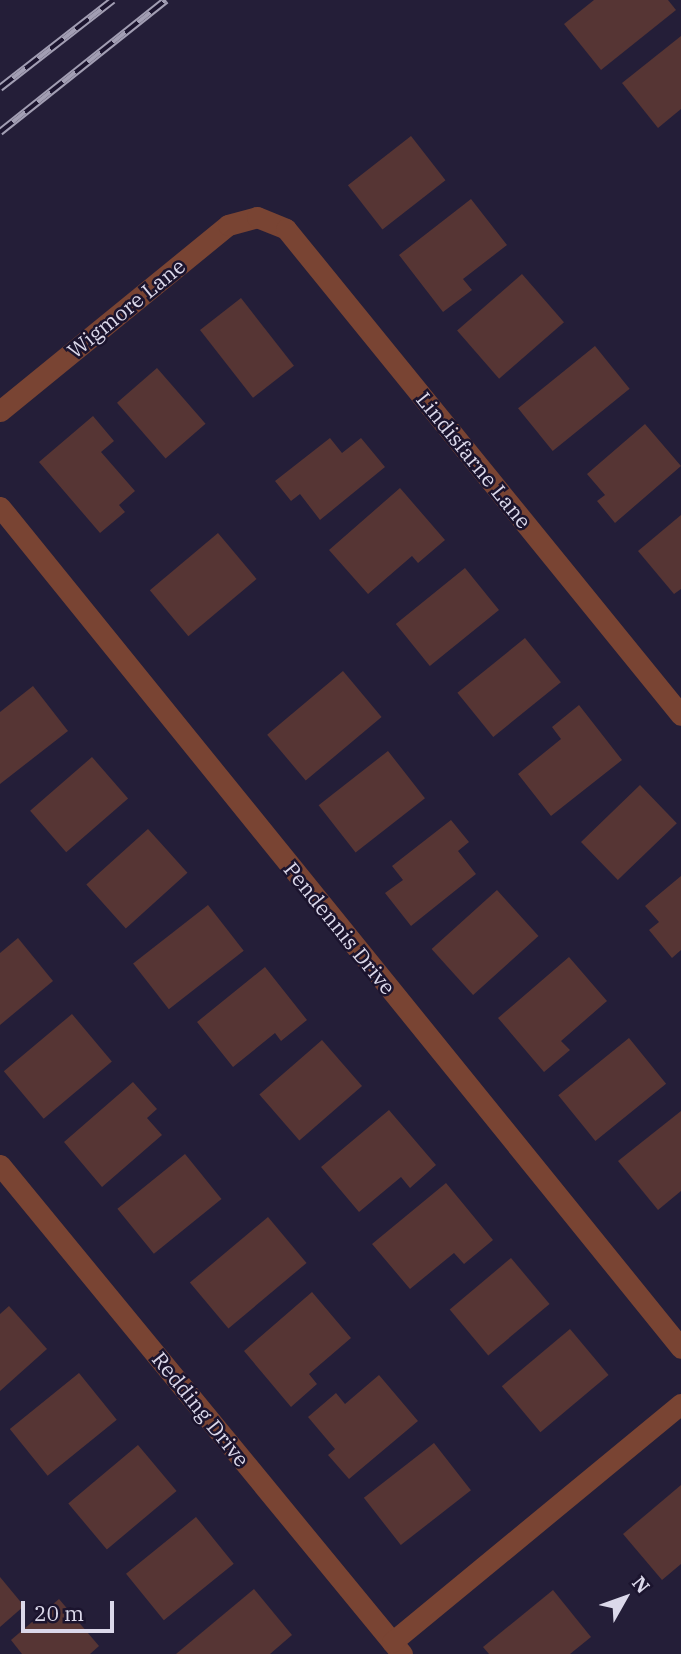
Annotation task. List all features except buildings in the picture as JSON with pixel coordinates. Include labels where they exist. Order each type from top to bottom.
[{"type":"street","name":"Wigmore Lane","points":[[0,411],[228,225],[257,217]]},
{"type":"street","name":"Lindisfarne Lane","points":[[257,217],[286,229],[681,715]]},
{"type":"street","name":"Pendennis Drive","points":[[0,507],[681,1348]]},
{"type":"street","name":"Redding Drive","points":[[0,1165],[397,1648]]},
{"type":"street","points":[[397,1648],[681,1404]]},
{"type":"railway","points":[[0,88],[113,0]]},
{"type":"railway","points":[[0,132],[166,0]]}]
